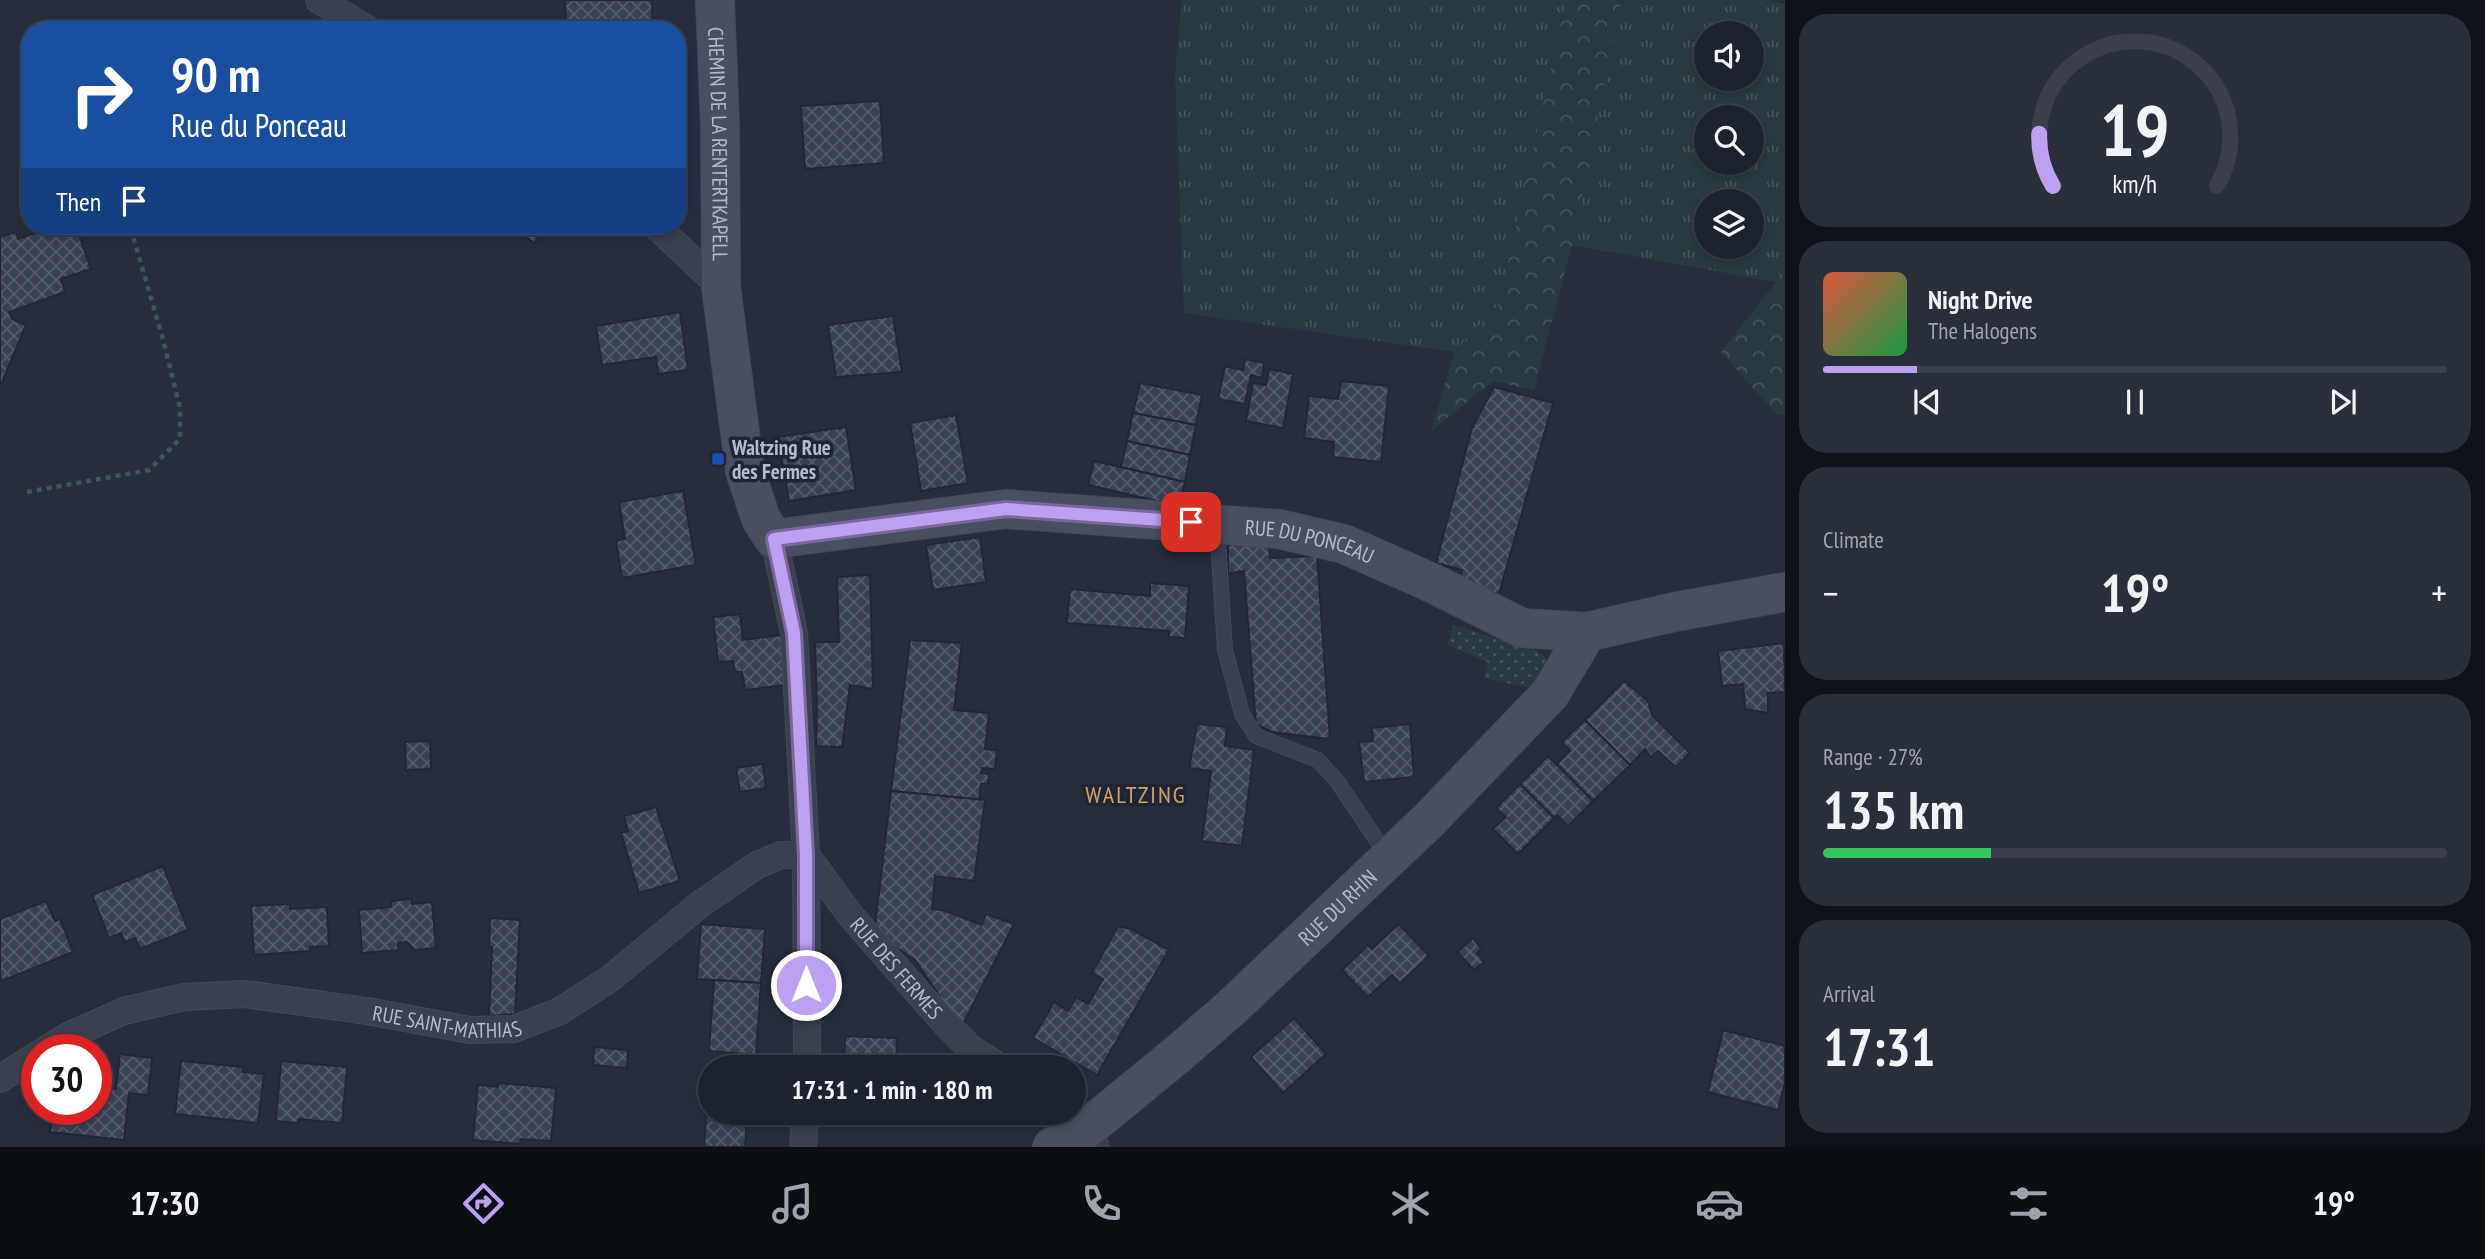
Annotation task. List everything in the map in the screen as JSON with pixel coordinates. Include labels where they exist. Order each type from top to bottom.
[{"type":"street","points":[[319,0],[354,21]]},
{"type":"street","name":"CHEMIN DE LA RENTERTKAPELL","points":[[715,0],[720,125],[721,287]]},
{"type":"street","points":[[666,235],[721,287],[745,471],[761,519],[774,539],[794,633],[806,855],[807,1055]]},
{"type":"street","name":"RUE DU PONCEAU","points":[[774,539],[1006,509],[1279,529],[1344,544],[1430,582],[1522,628],[1587,632],[1674,612],[1785,592]]},
{"type":"street","name":"RUE DU RHIN","points":[[1075,1135],[1231,1008],[1429,820],[1550,694],[1587,632]]},
{"type":"street","name":"RUE SAINT-MATHIAS","points":[[72,1034],[124,1011],[184,997],[233,995],[308,1002],[470,1030],[514,1029],[560,1011],[611,978],[699,905],[757,865],[781,855],[806,855]]},
{"type":"street","name":"RUE DES FERMES","points":[[806,855],[851,916],[944,1022],[970,1048],[981,1055]]},
{"type":"street","points":[[0,1079],[21,1065]]},
{"type":"street","points":[[803,1147],[804,1125]]},
{"type":"lane","points":[[1217,524],[1225,650],[1242,714],[1256,736],[1318,760],[1337,781],[1389,858]]},
{"type":"path","points":[[27,492],[149,470],[180,439],[180,408],[133,235]]},
{"type":"green space","points":[[1182,0],[1566,0],[1499,305],[1454,352],[1184,313],[1175,74]]},
{"type":"green space","points":[[1566,0],[1622,0],[1572,245],[1534,390],[1493,381],[1431,431],[1454,352],[1499,304]]},
{"type":"green space","points":[[1622,0],[1768,0],[1785,4],[1785,256],[1776,282],[1572,245]]},
{"type":"green space","points":[[1785,256],[1785,414],[1777,415],[1721,352],[1776,282]]},
{"type":"green space","points":[[1454,625],[1537,651],[1546,658],[1551,669],[1538,690],[1484,678],[1488,662],[1447,645]]},
{"type":"building","points":[[565,0],[652,0],[653,21],[566,21]]},
{"type":"building","points":[[880,101],[884,163],[805,169],[801,106]]},
{"type":"building","points":[[16,232],[18,239],[29,235],[79,235],[91,269],[61,279],[65,292],[9,312],[12,319],[26,325],[0,387],[0,237]]},
{"type":"building","points":[[523,235],[540,235],[534,243]]},
{"type":"building","points":[[680,312],[688,370],[658,374],[656,357],[602,365],[596,326]]},
{"type":"building","points":[[893,316],[902,372],[836,377],[828,325]]},
{"type":"building","points":[[1245,359],[1264,363],[1262,378],[1251,375],[1245,404],[1218,399],[1225,366],[1243,370]]},
{"type":"building","points":[[1269,369],[1293,374],[1283,428],[1246,421],[1253,383],[1266,385]]},
{"type":"building","points":[[1341,381],[1389,386],[1381,462],[1333,457],[1334,442],[1304,438],[1309,396],[1338,399]]},
{"type":"building","points":[[1140,383],[1202,395],[1196,425],[1133,413]]},
{"type":"building","points":[[1494,387],[1553,403],[1499,594],[1460,584],[1462,570],[1436,563],[1472,428]]},
{"type":"building","points":[[1133,413],[1196,425],[1190,455],[1127,441]]},
{"type":"building","points":[[956,415],[968,483],[921,491],[910,423]]},
{"type":"building","points":[[846,427],[856,490],[789,501],[778,437]]},
{"type":"building","points":[[1127,441],[1190,455],[1185,482],[1121,467]]},
{"type":"building","points":[[1094,461],[1185,482],[1179,506],[1088,485]]},
{"type":"building","points":[[683,491],[696,565],[622,578],[616,541],[625,539],[619,502]]},
{"type":"building","points":[[980,537],[986,582],[933,590],[926,545]]},
{"type":"building","points":[[1228,545],[1269,545],[1270,558],[1317,556],[1330,739],[1272,732],[1256,724],[1244,571],[1228,573]]},
{"type":"building","points":[[870,575],[873,689],[850,685],[842,747],[816,746],[815,642],[839,642],[837,577]]},
{"type":"building","points":[[1150,583],[1189,586],[1185,638],[1169,637],[1169,631],[1067,623],[1070,589],[1150,596]]},
{"type":"building","points":[[740,614],[743,640],[781,635],[786,685],[745,690],[742,672],[735,672],[733,661],[718,662],[713,617]]},
{"type":"building","points":[[910,640],[962,643],[954,710],[989,713],[985,749],[997,750],[995,769],[982,768],[981,773],[989,774],[988,784],[981,784],[979,800],[891,791]]},
{"type":"building","points":[[1784,643],[1785,692],[1768,693],[1768,713],[1745,709],[1743,684],[1722,686],[1718,651]]},
{"type":"building","points":[[1624,681],[1648,701],[1652,715],[1690,753],[1676,767],[1658,751],[1651,757],[1645,749],[1630,765],[1585,720]]},
{"type":"building","points":[[1585,720],[1630,765],[1593,801],[1557,764],[1570,751],[1562,742]]},
{"type":"building","points":[[1197,724],[1227,727],[1225,746],[1254,750],[1242,846],[1202,841],[1211,771],[1189,768]]},
{"type":"building","points":[[1410,724],[1414,777],[1364,782],[1359,742],[1373,741],[1372,728]]},
{"type":"building","points":[[430,741],[431,769],[406,770],[405,742]]},
{"type":"building","points":[[1548,756],[1593,801],[1568,826],[1557,815],[1554,818],[1520,784]]},
{"type":"building","points":[[763,764],[766,788],[740,792],[736,768]]},
{"type":"building","points":[[1520,784],[1554,818],[1518,854],[1493,829],[1506,817],[1496,808]]},
{"type":"building","points":[[891,791],[985,800],[974,881],[935,876],[932,909],[943,910],[982,925],[986,914],[1014,924],[961,1028],[915,960],[882,938],[875,926]]},
{"type":"building","points":[[656,807],[680,881],[639,893],[621,833],[628,831],[624,816]]},
{"type":"building","points":[[163,866],[188,930],[140,949],[135,938],[125,942],[121,933],[109,938],[92,895]]},
{"type":"building","points":[[411,899],[412,904],[432,902],[436,948],[415,950],[407,942],[398,943],[398,950],[362,953],[359,910],[391,907],[391,901]]},
{"type":"building","points":[[46,901],[55,921],[60,919],[73,952],[2,981],[0,919]]},
{"type":"building","points":[[290,904],[290,909],[327,907],[329,946],[310,947],[310,951],[254,955],[251,906]]},
{"type":"building","points":[[490,918],[520,920],[515,1014],[489,1016],[492,947],[489,947]]},
{"type":"building","points":[[701,924],[765,929],[761,983],[697,979]]},
{"type":"building","points":[[1399,924],[1429,956],[1400,983],[1392,975],[1368,997],[1342,970],[1368,945],[1372,949]]},
{"type":"building","points":[[1118,926],[1131,929],[1169,950],[1097,1075],[1086,1069],[1086,1055],[1062,1055],[1033,1038],[1054,1002],[1068,1011],[1076,997],[1088,1004],[1103,979],[1092,973]]},
{"type":"building","points":[[1473,938],[1481,949],[1477,953],[1484,962],[1474,970],[1457,952]]},
{"type":"building","points":[[714,980],[761,983],[756,1055],[709,1051]]},
{"type":"building","points":[[1294,1018],[1326,1054],[1283,1093],[1251,1057]]},
{"type":"building","points":[[1723,1030],[1785,1046],[1785,1082],[1778,1110],[1708,1092]]},
{"type":"building","points":[[845,1036],[897,1038],[896,1055],[844,1055]]},
{"type":"building","points":[[594,1047],[628,1050],[627,1068],[593,1065]]},
{"type":"building","points":[[120,1054],[152,1058],[148,1095],[129,1093],[124,1140],[50,1132],[51,1125],[112,1125],[112,1089],[116,1089]]},
{"type":"building","points":[[181,1061],[243,1067],[243,1072],[264,1074],[258,1123],[175,1114]]},
{"type":"building","points":[[281,1061],[347,1067],[342,1123],[299,1119],[298,1123],[276,1121]]},
{"type":"building","points":[[498,1083],[556,1088],[551,1141],[521,1139],[520,1144],[473,1140],[478,1085],[498,1087]]},
{"type":"building","points":[[705,1125],[747,1125],[745,1147],[704,1147]]},
{"type":"place","name":"Waltzing Rue des Fermes","points":[[718,459]]},
{"type":"district","name":"WALTZING","points":[[1136,794]]},
{"type":"route","points":[[806,985],[806,855],[794,633],[774,539],[1006,509],[1191,522]]}]
